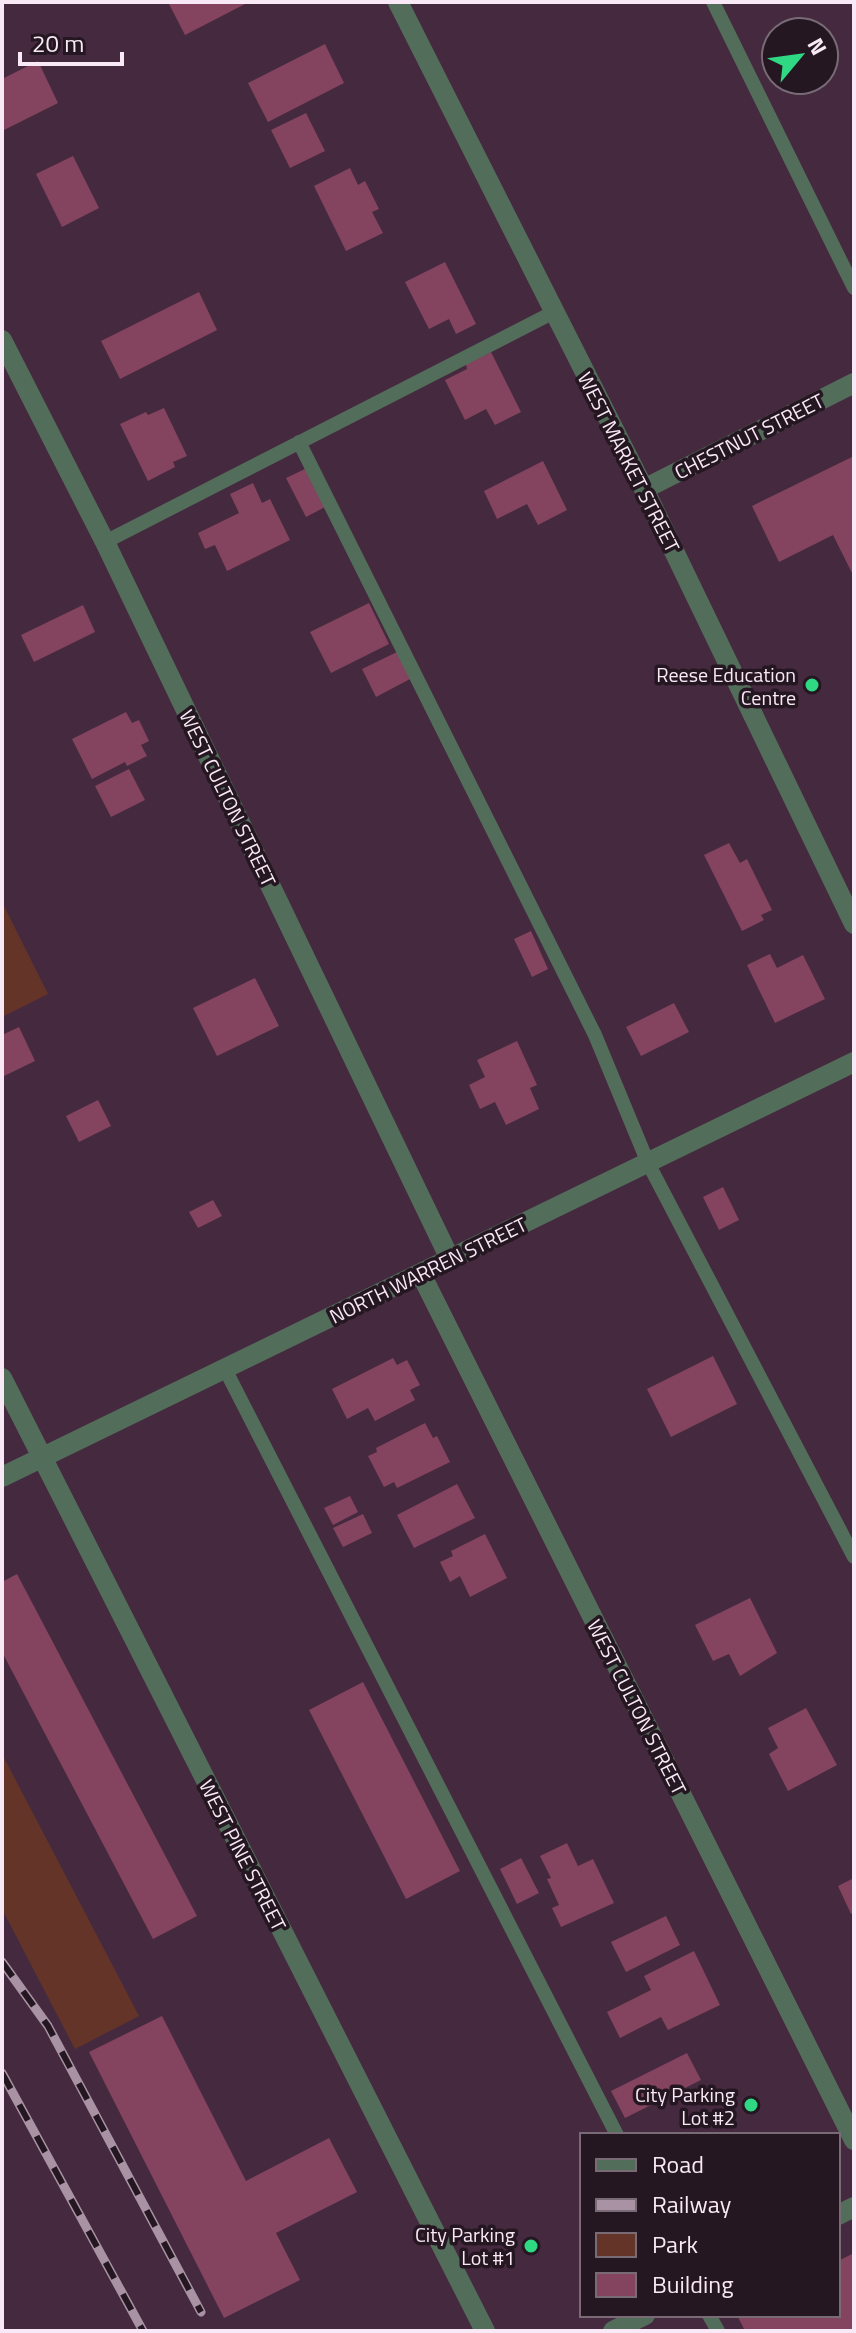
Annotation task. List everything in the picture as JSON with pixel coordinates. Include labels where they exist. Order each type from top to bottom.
[{"type":"street","name":"WEST MARKET STREET","points":[[398,2],[644,489],[854,924]]},
{"type":"street","name":"WEST CULTON STREET","points":[[2,340],[105,542],[450,1259]]},
{"type":"street","name":"CHESTNUT STREET","points":[[644,489],[854,383]]},
{"type":"street","name":"NORTH WARREN STREET","points":[[2,1477],[854,1062]]},
{"type":"street","name":"WEST CULTON STREET","points":[[421,1274],[854,2140]]},
{"type":"street","name":"WEST PINE STREET","points":[[2,1378],[485,2331]]},
{"type":"street","points":[[613,2331],[641,2317]]},
{"type":"lane","points":[[713,2],[854,288]]},
{"type":"lane","points":[[105,542],[554,312]]},
{"type":"lane","points":[[299,442],[595,1035],[648,1163],[854,1557]]},
{"type":"lane","points":[[224,1367],[616,2133]]},
{"type":"green space","points":[[2,902],[48,994],[2,1017]]},
{"type":"green space","points":[[2,1754],[139,2016],[75,2049],[2,1909]]},
{"type":"building","points":[[168,2],[249,2],[185,35]]},
{"type":"building","points":[[325,44],[344,83],[268,122],[248,83]]},
{"type":"building","points":[[38,61],[58,103],[2,131],[2,79]]},
{"type":"building","points":[[306,113],[325,151],[290,168],[271,130]]},
{"type":"building","points":[[73,156],[99,208],[62,227],[36,174]]},
{"type":"building","points":[[350,168],[358,185],[365,181],[379,209],[372,212],[383,233],[346,251],[314,186]]},
{"type":"building","points":[[445,262],[476,324],[456,334],[449,319],[429,329],[405,282]]},
{"type":"building","points":[[199,292],[217,330],[120,379],[101,341]]},
{"type":"building","points":[[491,352],[521,412],[495,425],[486,409],[465,420],[445,380],[467,369],[466,364]]},
{"type":"building","points":[[164,408],[187,456],[173,462],[175,467],[148,481],[120,424]]},
{"type":"building","points":[[854,456],[854,577],[833,535],[779,562],[752,506]]},
{"type":"building","points":[[543,461],[567,510],[538,525],[527,504],[497,519],[484,491]]},
{"type":"building","points":[[307,468],[327,506],[306,517],[286,478]]},
{"type":"building","points":[[253,483],[262,503],[270,499],[290,540],[227,571],[215,545],[205,549],[198,533],[239,513],[230,494]]},
{"type":"building","points":[[369,603],[389,644],[331,673],[310,632]]},
{"type":"building","points":[[83,605],[95,632],[34,662],[21,635]]},
{"type":"building","points":[[399,651],[412,678],[376,697],[362,669]]},
{"type":"building","points":[[126,712],[132,723],[139,720],[149,741],[141,745],[147,756],[127,766],[125,762],[92,779],[72,739]]},
{"type":"building","points":[[129,769],[145,800],[111,817],[95,786]]},
{"type":"building","points":[[729,843],[740,863],[747,859],[772,910],[761,915],[764,920],[742,931],[704,855]]},
{"type":"building","points":[[531,931],[548,969],[532,977],[514,939]]},
{"type":"building","points":[[770,954],[777,968],[803,955],[825,999],[775,1023],[747,965]]},
{"type":"building","points":[[255,978],[279,1026],[217,1056],[193,1008]]},
{"type":"building","points":[[674,1003],[689,1032],[641,1056],[626,1027]]},
{"type":"building","points":[[19,1027],[35,1061],[2,1077],[2,1035]]},
{"type":"building","points":[[517,1041],[537,1085],[530,1088],[539,1109],[506,1125],[495,1102],[480,1109],[469,1085],[485,1077],[477,1060]]},
{"type":"building","points":[[98,1100],[111,1126],[79,1142],[66,1116]]},
{"type":"building","points":[[723,1187],[739,1220],[719,1230],[703,1197]]},
{"type":"building","points":[[213,1200],[222,1216],[198,1228],[189,1212]]},
{"type":"building","points":[[713,1356],[737,1404],[671,1437],[647,1389]]},
{"type":"building","points":[[393,1358],[397,1365],[407,1360],[420,1385],[410,1390],[415,1400],[375,1421],[368,1408],[347,1419],[332,1389]]},
{"type":"building","points":[[425,1423],[433,1438],[437,1436],[450,1462],[397,1488],[394,1482],[384,1487],[368,1456],[377,1452],[376,1448]]},
{"type":"building","points":[[457,1484],[475,1518],[414,1548],[397,1515]]},
{"type":"building","points":[[350,1496],[358,1512],[333,1525],[324,1508]]},
{"type":"building","points":[[363,1514],[372,1533],[343,1547],[333,1528]]},
{"type":"building","points":[[485,1534],[507,1578],[470,1597],[460,1576],[450,1582],[440,1562],[453,1556],[451,1551]]},
{"type":"building","points":[[17,1574],[197,1916],[153,1939],[2,1652],[2,1582]]},
{"type":"building","points":[[750,1598],[777,1653],[740,1676],[729,1654],[713,1661],[695,1625]]},
{"type":"building","points":[[363,1682],[460,1871],[406,1899],[309,1710]]},
{"type":"building","points":[[806,1708],[837,1765],[788,1791],[769,1754],[778,1748],[768,1728]]},
{"type":"building","points":[[567,1843],[578,1866],[593,1859],[614,1903],[561,1927],[552,1908],[559,1905],[540,1856]]},
{"type":"building","points":[[521,1858],[539,1893],[517,1904],[500,1869]]},
{"type":"building","points":[[854,1878],[854,1912],[851,1914],[838,1886]]},
{"type":"building","points":[[666,1916],[680,1945],[626,1972],[611,1942]]},
{"type":"building","points":[[694,1951],[720,2005],[668,2030],[661,2017],[620,2038],[607,2012],[651,1990],[644,1976]]},
{"type":"building","points":[[162,2016],[246,2181],[329,2138],[357,2192],[276,2233],[300,2280],[224,2318],[89,2052]]},
{"type":"building","points":[[687,2053],[701,2080],[625,2118],[611,2091]]},
{"type":"building","points":[[854,2253],[854,2331],[745,2331],[738,2317],[840,2317],[840,2260]]},
{"type":"railway","points":[[2,1962],[48,2026],[201,2312]]},
{"type":"railway","points":[[2,2073],[143,2331]]},
{"type":"place","name":"Reese Education Centre","points":[[812,685]]},
{"type":"place","name":"City Parking Lot #2","points":[[751,2105]]},
{"type":"place","name":"City Parking Lot #1","points":[[531,2246]]}]
